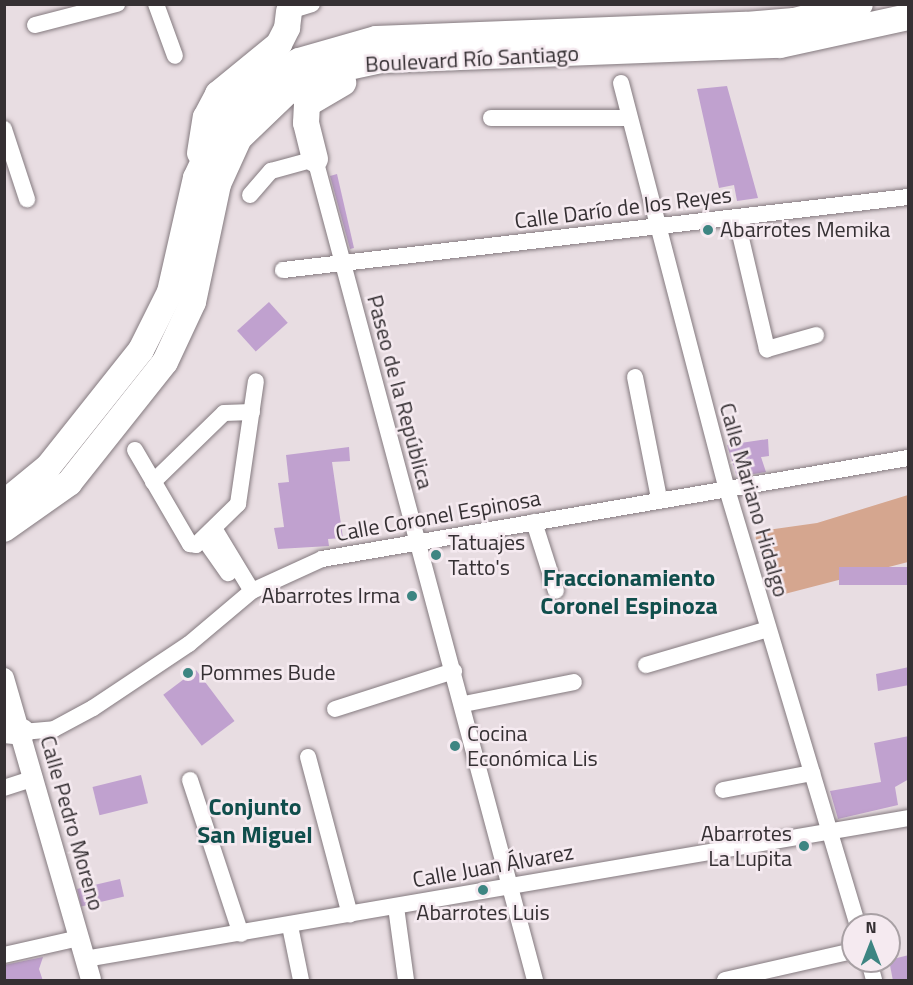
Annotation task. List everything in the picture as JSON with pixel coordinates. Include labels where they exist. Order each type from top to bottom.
[{"type":"main road","name":"Boulevard Río Santiago","points":[[4,503],[48,467],[141,350],[170,292],[196,177],[217,133],[254,93],[299,61],[339,46],[425,35],[746,25],[794,21],[861,4]]},
{"type":"main road","points":[[196,177],[206,117],[218,94],[279,44],[296,7]]},
{"type":"main road","name":"Boulevard Río Santiago","points":[[4,529],[69,483],[165,362],[193,302],[218,184],[239,138],[287,92],[344,68],[382,60],[780,45],[909,17]]},
{"type":"main road","points":[[315,159],[306,123],[307,104],[382,60]]},
{"type":"street","points":[[35,25],[117,4]]},
{"type":"street","points":[[156,4],[175,56]]},
{"type":"street","name":"Calle Mariano Hidalgo","points":[[621,83],[655,227],[726,486],[828,833],[854,913]]},
{"type":"street","points":[[491,118],[628,118]]},
{"type":"street","points":[[4,129],[27,199]]},
{"type":"street","points":[[250,195],[270,171],[315,159]]},
{"type":"street","name":"Paseo de la República","points":[[315,159],[417,542],[464,704],[535,981]]},
{"type":"street","name":"Calle Darío de los Reyes","points":[[283,270],[909,197]]},
{"type":"street","points":[[736,217],[767,349],[816,334]]},
{"type":"street","points":[[635,377],[659,498]]},
{"type":"street","points":[[135,450],[190,544],[210,534],[238,504],[256,381]]},
{"type":"street","points":[[153,482],[224,413],[252,412]]},
{"type":"street","name":"Calle Coronel Espinosa","points":[[13,731],[54,729],[126,688],[189,644],[248,594],[321,559],[726,486],[909,458]]},
{"type":"street","points":[[534,522],[556,591]]},
{"type":"street","points":[[210,534],[248,594]]},
{"type":"street","points":[[646,665],[768,629]]},
{"type":"street","points":[[335,710],[454,671]]},
{"type":"street","name":"Calle Pedro Moreno","points":[[4,678],[13,731],[34,778],[91,981]]},
{"type":"street","points":[[464,704],[574,681]]},
{"type":"street","points":[[308,757],[350,915]]},
{"type":"street","points":[[723,790],[812,773]]},
{"type":"street","points":[[4,788],[34,778]]},
{"type":"street","points":[[190,780],[241,933]]},
{"type":"street","name":"Calle Juan Álvarez","points":[[85,959],[290,926],[509,884],[909,818]]},
{"type":"street","points":[[396,907],[406,981]]},
{"type":"street","points":[[290,926],[301,981]]},
{"type":"street","points":[[4,955],[79,938]]},
{"type":"street","points":[[725,981],[841,954]]},
{"type":"shaded area","points":[[908,495],[908,562],[773,597],[754,532],[817,523]]},
{"type":"building","points":[[727,86],[758,198],[737,201],[734,185],[719,188],[697,89]]},
{"type":"building","points":[[337,174],[354,248],[350,249],[330,176]]},
{"type":"building","points":[[269,302],[288,323],[256,352],[237,331]]},
{"type":"building","points":[[768,439],[769,456],[761,457],[766,472],[737,477],[727,445]]},
{"type":"building","points":[[349,447],[350,461],[332,462],[343,538],[328,539],[329,546],[278,549],[274,528],[284,527],[278,483],[289,482],[286,455]]},
{"type":"building","points":[[839,567],[908,567],[908,585],[839,585]]},
{"type":"building","points":[[909,667],[909,685],[878,691],[876,674]]},
{"type":"building","points":[[196,670],[235,721],[202,746],[163,695]]},
{"type":"building","points":[[909,736],[909,779],[895,787],[898,805],[838,819],[830,791],[881,782],[874,743]]},
{"type":"building","points":[[141,775],[148,803],[100,815],[92,787]]},
{"type":"building","points":[[120,879],[124,897],[81,906],[77,889]]},
{"type":"building","points":[[909,955],[909,981],[893,981],[891,973],[901,973],[901,957]]},
{"type":"building","points":[[43,957],[39,969],[43,981],[4,981],[4,965]]},
{"type":"place","name":"Abarrotes Memika","points":[[708,230]]},
{"type":"place","name":"Tatuajes Tatto's","points":[[436,555]]},
{"type":"place","name":"Abarrotes Irma","points":[[412,596]]},
{"type":"place","name":"Pommes Bude","points":[[188,673]]},
{"type":"place","name":"Cocina Económica Lis","points":[[455,746]]},
{"type":"place","name":"Abarrotes La Lupita","points":[[804,846]]},
{"type":"place","name":"Abarrotes Luis","points":[[483,890]]},
{"type":"district","name":"Fraccionamiento Coronel Espinoza","points":[[629,592]]},
{"type":"district","name":"Conjunto San Miguel","points":[[255,821]]}]
